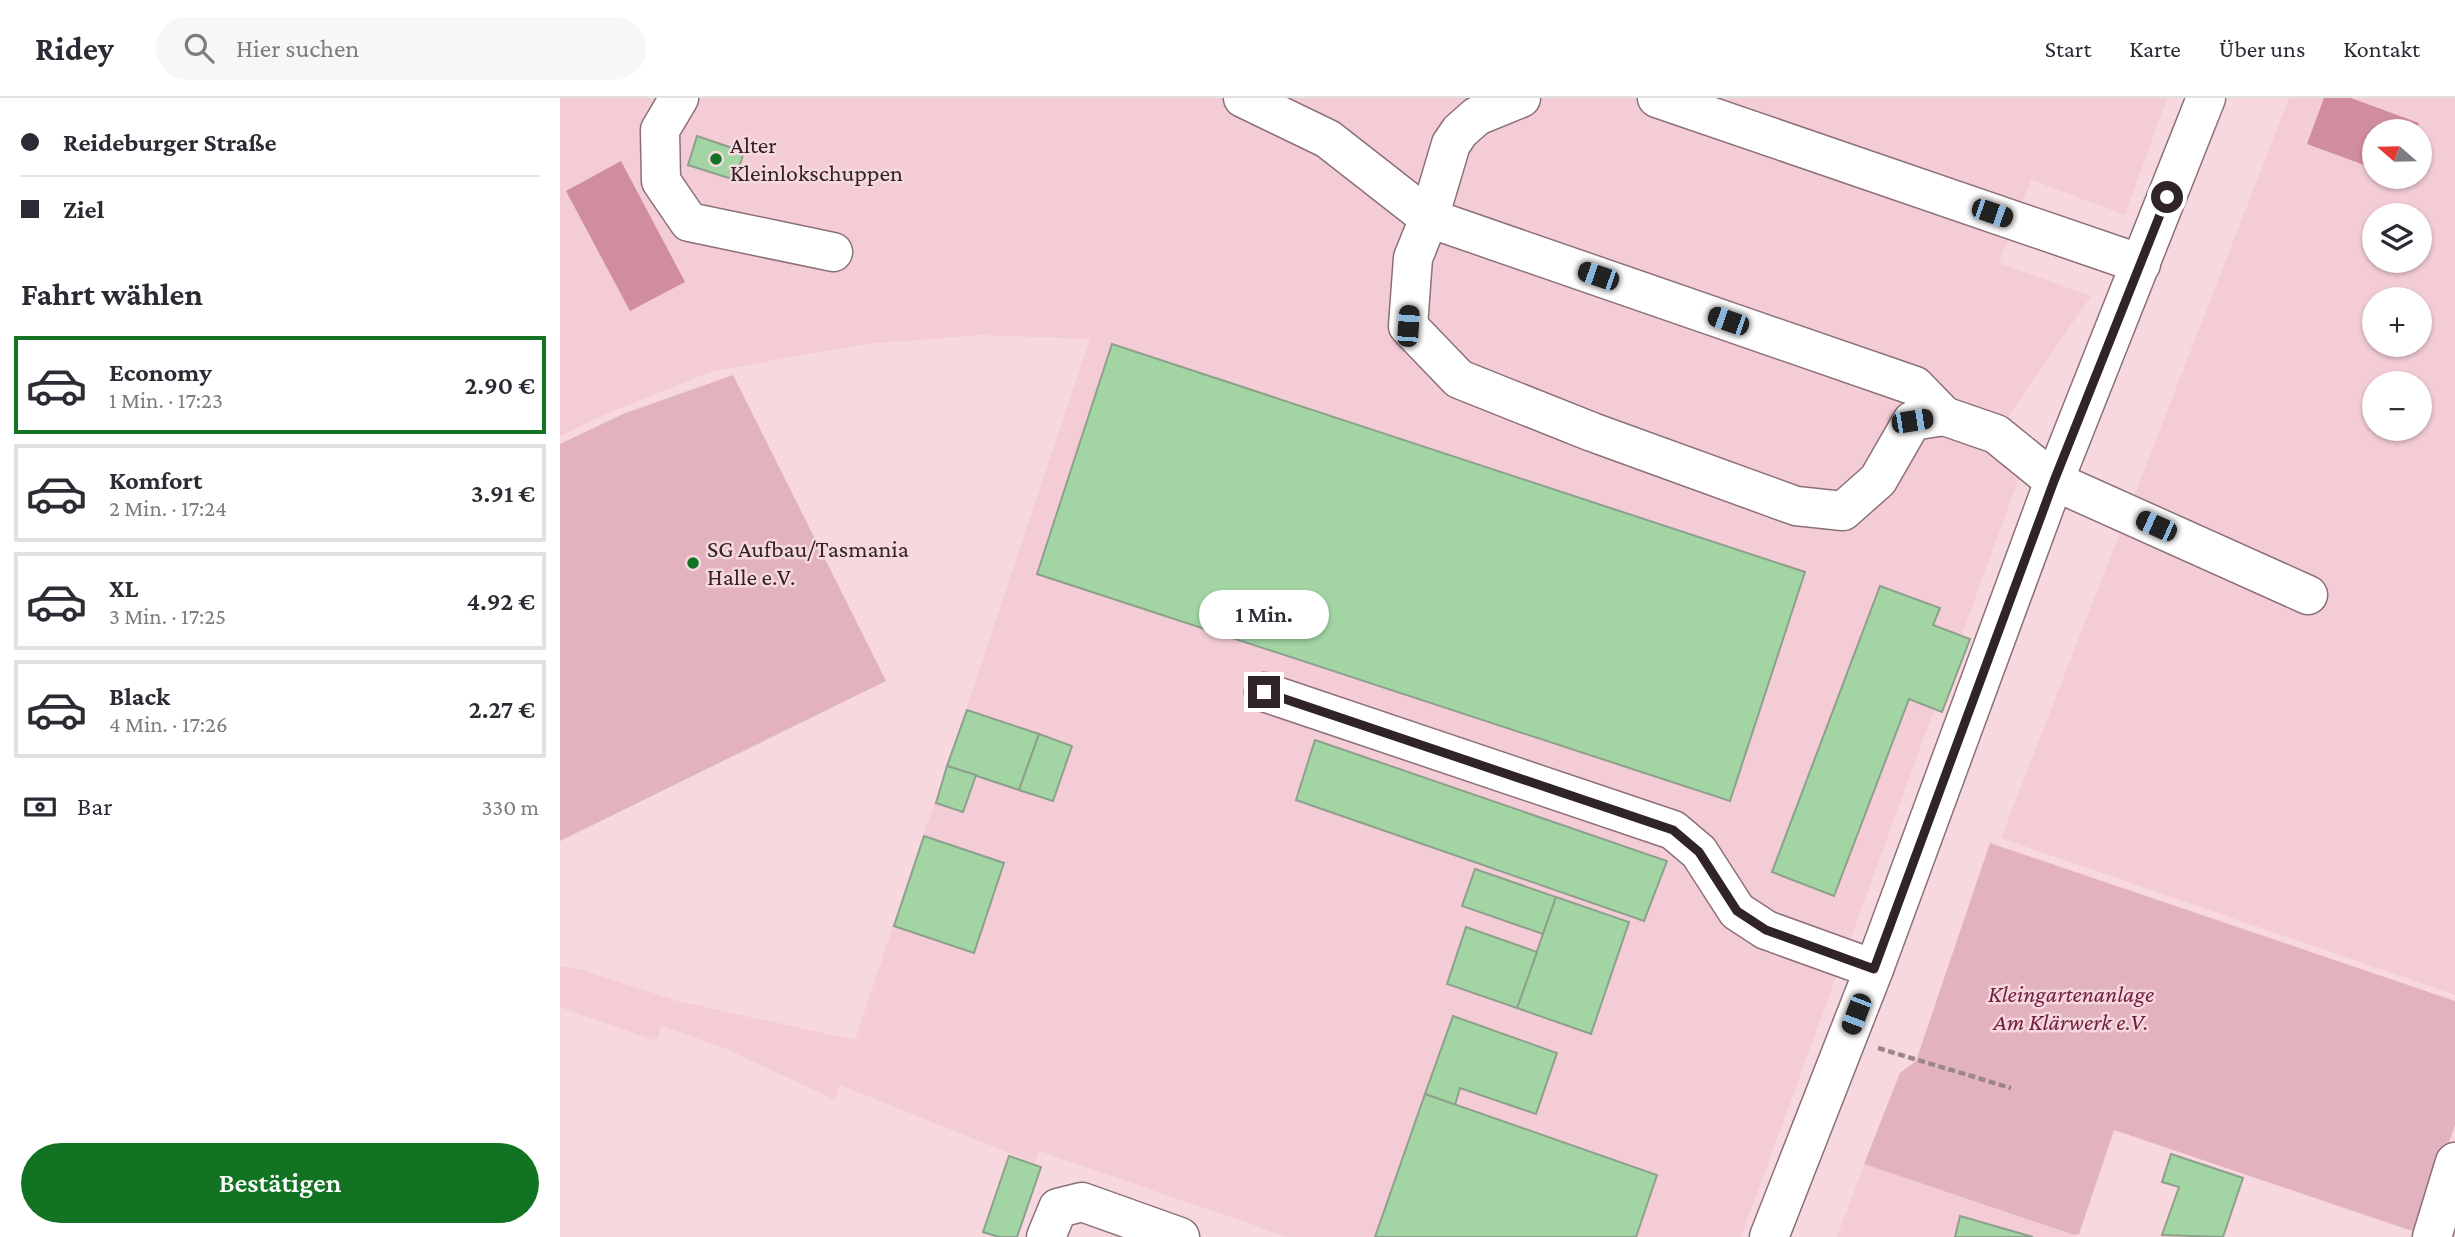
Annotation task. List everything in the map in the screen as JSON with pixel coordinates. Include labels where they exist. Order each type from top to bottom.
[{"type":"street","points":[[679,98],[660,130],[661,181],[689,222],[833,252]]},
{"type":"street","points":[[1243,98],[1328,139],[1429,218],[1915,386],[1944,416],[1996,434],[2054,481],[2308,595]]},
{"type":"street","points":[[1521,98],[1477,116],[1460,131],[1451,144],[1429,218],[1413,258],[1408,326],[1458,379],[1592,432],[1796,506],[1843,511],[1878,480],[1912,421],[1944,416]]},
{"type":"street","points":[[1657,98],[2141,264]]},
{"type":"street","points":[[1769,1237],[1874,969],[2054,481],[2206,98]]},
{"type":"street","points":[[1264,692],[1673,830],[1699,852],[1737,911],[1766,930],[1874,969]]},
{"type":"street","points":[[2432,1237],[2455,1161]]},
{"type":"street","points":[[1046,1237],[1058,1208],[1082,1202],[1180,1237]]},
{"type":"path","points":[[1848,1037],[1916,1062],[2011,1088]]},
{"type":"shaded area","points":[[560,98],[2167,98],[2125,215],[2031,180],[1999,263],[2091,296],[1996,434],[2021,473],[1741,1237],[1288,1237],[1039,1151],[1034,1163],[840,1085],[835,1100],[724,1048],[662,1026],[656,1041],[560,1007],[560,966],[583,970],[677,1001],[855,1040],[1090,339],[980,335],[866,344],[713,371],[608,413],[560,436]]},
{"type":"shaded area","points":[[2289,98],[2455,98],[2455,995],[2001,838]]},
{"type":"shaded area","points":[[2324,98],[2351,98],[2408,119],[2362,119],[2362,164],[2307,144]]},
{"type":"shaded area","points":[[621,161],[685,282],[630,311],[566,191]]},
{"type":"shaded area","points":[[1864,1164],[2079,1237],[1837,1237]]},
{"type":"green space","name":"SG Aufbau/Tasmania Halle e.V.","points":[[733,375],[886,681],[560,841],[560,444],[623,414]]},
{"type":"green space","name":"Kleingartenanlage Am Klärwerk e.V.","points":[[1990,843],[2455,1001],[2455,1125],[2418,1233],[2114,1130],[2079,1234],[2074,1235],[1864,1164],[1900,1073],[1916,1061]]},
{"type":"building","name":"Alter Kleinlokschuppen","points":[[697,136],[744,152],[735,180],[688,165]]},
{"type":"building","points":[[1112,344],[1805,572],[1730,801],[1037,574]]},
{"type":"building","points":[[1880,586],[1940,608],[1933,625],[1970,639],[1942,712],[1909,699],[1834,896],[1772,872]]},
{"type":"building","points":[[967,710],[1039,734],[1019,790],[947,766]]},
{"type":"building","points":[[1039,734],[1072,746],[1053,801],[1019,790]]},
{"type":"building","points":[[1315,740],[1667,861],[1644,921],[1296,800]]},
{"type":"building","points":[[947,766],[976,775],[963,812],[936,803]]},
{"type":"building","points":[[924,836],[1004,863],[974,953],[894,926]]},
{"type":"building","points":[[1475,869],[1556,897],[1543,934],[1462,906]]},
{"type":"building","points":[[1556,897],[1629,922],[1591,1034],[1517,1008]]},
{"type":"building","points":[[1466,927],[1537,952],[1517,1008],[1447,984]]},
{"type":"building","points":[[1453,1016],[1557,1053],[1536,1114],[1460,1088],[1455,1105],[1425,1094]]},
{"type":"building","points":[[1425,1094],[1657,1175],[1636,1237],[1375,1237]]},
{"type":"building","points":[[2171,1154],[2243,1178],[2223,1237],[2162,1235],[2179,1187],[2162,1182]]},
{"type":"building","points":[[1009,1156],[1041,1167],[1017,1237],[999,1237],[983,1232]]},
{"type":"building","points":[[1960,1216],[2033,1237],[1955,1237]]},
{"type":"place","name":"Alter Kleinlokschuppen","points":[[716,159]]},
{"type":"place","name":"SG Aufbau/Tasmania Halle e.V.","points":[[693,563]]},
{"type":"route","points":[[1264,692],[1673,830],[1699,852],[1737,911],[1766,930],[1874,969],[2054,481],[2167,197]]}]
